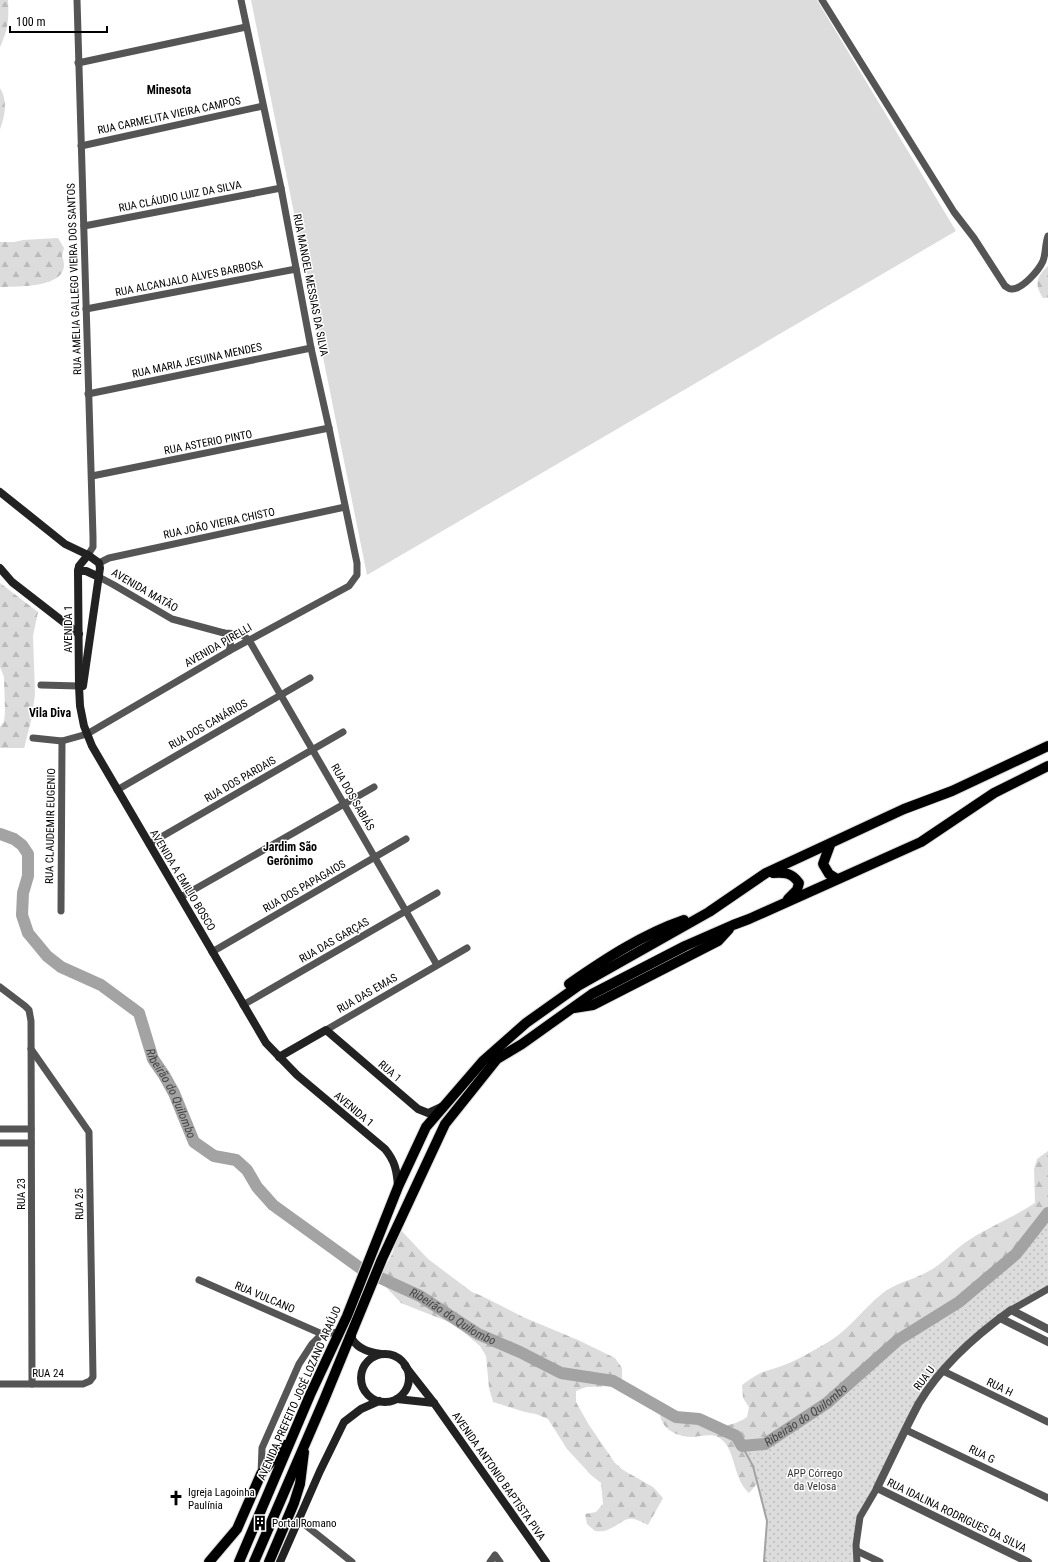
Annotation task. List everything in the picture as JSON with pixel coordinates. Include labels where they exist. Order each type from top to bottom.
[{"type":"main road","points":[[0,492],[65,544],[88,555],[99,563],[99,577],[80,706]]},
{"type":"main road","points":[[88,555],[78,571],[86,571],[99,577]]},
{"type":"main road","points":[[0,568],[12,582],[79,634]]},
{"type":"main road","name":"AVENIDA 1","points":[[78,571],[80,706]]},
{"type":"main road","name":"AVENIDA A EMILIO BOSCO","points":[[80,706],[87,734],[92,746],[266,1044],[279,1058]]},
{"type":"main road","name":"AVENIDA PREFEITO JOSÉ LOZANO ARAÚJO","points":[[238,1562],[347,1316],[398,1187],[426,1127],[483,1061],[526,1023],[578,986],[709,912],[766,873],[904,809],[952,791],[1048,746]]},
{"type":"main road","name":"AVENIDA PREFEITO JOSÉ LOZANO ARAÚJO","points":[[254,1562],[306,1442],[382,1259],[446,1124],[497,1059],[522,1044],[592,994],[686,946],[921,842],[994,793],[1048,766]]},
{"type":"main road","points":[[830,844],[824,864],[829,874],[837,879]]},
{"type":"main road","points":[[766,873],[785,872],[794,876],[799,883],[797,890],[786,902]]},
{"type":"main road","name":"RUA DAS EMAS","points":[[279,1058],[326,1030]]},
{"type":"main road","name":"RUA 1","points":[[326,1030],[418,1109],[428,1113],[444,1106]]},
{"type":"main road","name":"AVENIDA 1","points":[[279,1058],[385,1149],[392,1158],[396,1169],[398,1187]]},
{"type":"main road","name":"AVENIDA ANTONIO BAPTISTA PIVA","points":[[352,1329],[352,1339],[360,1348],[368,1352],[396,1358],[405,1366],[434,1403],[546,1562]]},
{"type":"main road","points":[[384,1355],[372,1358],[364,1367],[361,1379],[364,1391],[368,1396],[385,1402],[397,1399],[434,1403]]},
{"type":"main road","points":[[397,1399],[408,1384],[405,1366]]},
{"type":"main road","points":[[280,1562],[320,1471],[344,1422],[361,1409],[379,1401]]},
{"type":"main road","points":[[209,1562],[237,1529],[261,1474],[292,1438]]},
{"type":"main road","points":[[269,1562],[294,1504],[302,1473],[306,1442]]},
{"type":"street","name":"RUA AMELIA GALLEGO VIEIRA DOS SANTOS","points":[[77,0],[88,394],[92,476],[93,546],[88,555]]},
{"type":"street","name":"RUA MANOEL MESSIAS DA SILVA","points":[[241,0],[311,348],[345,507],[357,567],[357,575]]},
{"type":"street","points":[[822,0],[954,212],[974,238],[1005,286],[1011,289],[1015,288],[1035,274],[1043,262],[1048,236]]},
{"type":"street","points":[[78,63],[246,27]]},
{"type":"street","name":"RUA CARMELITA VIEIRA CAMPOS","points":[[81,146],[263,106]]},
{"type":"street","name":"RUA CLÁUDIO LUIZ DA SILVA","points":[[84,226],[280,188]]},
{"type":"street","name":"RUA ALCANJALO ALVES BARBOSA","points":[[86,309],[296,269]]},
{"type":"street","name":"RUA MARIA JESUINA MENDES","points":[[88,394],[311,348]]},
{"type":"street","name":"RUA ASTERIO PINTO","points":[[92,476],[329,428]]},
{"type":"street","name":"RUA JOÃO VIEIRA CHISTO","points":[[99,563],[109,558],[345,507]]},
{"type":"street","name":"AVENIDA PIRELLI","points":[[62,741],[87,734],[249,640],[349,586],[357,575]]},
{"type":"street","name":"AVENIDA MATÃO","points":[[99,577],[114,584],[172,619],[224,633],[241,634],[249,640]]},
{"type":"street","points":[[224,633],[230,639],[232,644],[230,651]]},
{"type":"street","name":"RUA DOS SABIÁS","points":[[249,640],[437,965]]},
{"type":"street","name":"RUA DOS CANÁRIOS","points":[[117,790],[310,678]]},
{"type":"street","points":[[41,685],[79,686]]},
{"type":"street","name":"RUA DOS PARDAIS","points":[[149,844],[343,732]]},
{"type":"street","points":[[34,738],[62,741]]},
{"type":"street","name":"RUA CLAUDEMIR EUGENIO","points":[[61,911],[62,741]]},
{"type":"street","points":[[181,897],[374,787]]},
{"type":"street","name":"RUA DOS PAPAGAIOS","points":[[212,952],[406,839]]},
{"type":"street","name":"RUA DAS GARÇAS","points":[[243,1005],[436,893]]},
{"type":"street","name":"RUA DAS EMAS","points":[[326,1030],[466,948]]},
{"type":"street","name":"RUA 23","points":[[0,987],[25,1006],[30,1015],[32,1384]]},
{"type":"street","name":"RUA 25","points":[[31,1049],[89,1132],[93,1377]]},
{"type":"street","points":[[0,1129],[31,1129]]},
{"type":"street","points":[[0,1143],[31,1143]]},
{"type":"street","name":"RUA VULCANO","points":[[199,1280],[322,1334]]},
{"type":"street","name":"RUA U","points":[[857,1551],[857,1531],[860,1517],[877,1488],[920,1403],[943,1371],[966,1346],[1000,1318],[1048,1289]]},
{"type":"street","points":[[1011,1310],[1048,1328]]},
{"type":"street","points":[[1000,1318],[1048,1342]]},
{"type":"street","points":[[261,1474],[262,1448],[299,1364],[312,1344],[322,1334],[339,1332]]},
{"type":"street","name":"RUA H","points":[[943,1371],[1048,1422]]},
{"type":"street","name":"RUA 24","points":[[0,1384],[83,1384],[90,1381],[93,1377]]},
{"type":"street","name":"RUA G","points":[[906,1430],[1048,1498]]},
{"type":"street","name":"RUA IDALINA RODRIGUES DA SILVA","points":[[877,1488],[1028,1562]]},
{"type":"street","points":[[299,1520],[352,1562]]},
{"type":"street","points":[[857,1562],[857,1551],[880,1562]]},
{"type":"street","points":[[490,1562],[495,1555],[500,1562]]},
{"type":"green space","points":[[0,0],[8,0],[8,13],[5,35],[0,47]]},
{"type":"green space","points":[[251,0],[817,0],[956,231],[367,575]]},
{"type":"green space","points":[[0,88],[3,93],[5,108],[0,129]]},
{"type":"green space","points":[[58,238],[64,248],[62,256],[64,267],[60,275],[43,284],[0,287],[0,242]]},
{"type":"green space","points":[[1048,266],[1048,298],[1043,298],[1037,285],[1039,277]]},
{"type":"green space","points":[[0,583],[38,612],[33,636],[35,694],[32,717],[24,748],[0,748],[0,727],[4,722],[5,712],[4,677],[0,667]]},
{"type":"green space","points":[[1048,1151],[1048,1281],[763,1477],[749,1493],[739,1479],[731,1454],[723,1440],[713,1435],[691,1437],[676,1434],[670,1431],[662,1422],[659,1409],[660,1401],[671,1411],[702,1425],[729,1425],[747,1417],[749,1407],[743,1398],[742,1385],[760,1373],[793,1361],[833,1339],[887,1290],[924,1274],[934,1268],[969,1240],[1035,1203],[1034,1169],[1037,1159]]},
{"type":"green space","name":"APP Córrego da Velosa","points":[[1048,1213],[1048,1287],[1041,1290],[939,1371],[861,1518],[858,1562],[764,1561],[767,1521],[753,1466],[742,1446],[765,1444],[827,1403],[898,1340],[959,1302],[1016,1254]]},
{"type":"green space","points":[[396,1225],[428,1259],[472,1292],[523,1317],[578,1340],[615,1358],[622,1368],[622,1379],[613,1386],[586,1387],[576,1391],[576,1402],[589,1425],[615,1463],[623,1470],[653,1487],[663,1498],[648,1525],[634,1519],[630,1519],[606,1531],[595,1531],[587,1524],[585,1514],[596,1512],[603,1504],[601,1483],[591,1475],[567,1449],[548,1419],[536,1414],[493,1402],[489,1388],[486,1356],[480,1346],[454,1324],[401,1303],[385,1286],[380,1276],[393,1252]]},
{"type":"waterway","name":"Ribeirão do Quilombo","points":[[0,834],[14,839],[22,845],[28,854],[28,876],[23,893],[22,915],[28,933],[47,956],[61,967],[101,985],[139,1013],[153,1059],[174,1093],[194,1142],[214,1156],[236,1160],[247,1170],[257,1187],[273,1205],[363,1270],[420,1296],[478,1334],[520,1352],[561,1373],[613,1381],[676,1417],[699,1419],[736,1436],[742,1446],[765,1444],[827,1403],[898,1340],[959,1302],[1016,1254],[1048,1213]]},
{"type":"waterway","points":[[742,1446],[753,1466],[767,1521],[764,1561],[766,1562]]},
{"type":"place","name":"Igreja Lagoinha Paulínia","points":[[176,1498]]},
{"type":"place","name":"Portal Romano","points":[[260,1523]]},
{"type":"district","name":"Minesota","points":[[169,90]]},
{"type":"district","name":"Vila Diva","points":[[50,713]]},
{"type":"district","name":"Jardim São Gerônimo","points":[[290,854]]}]
